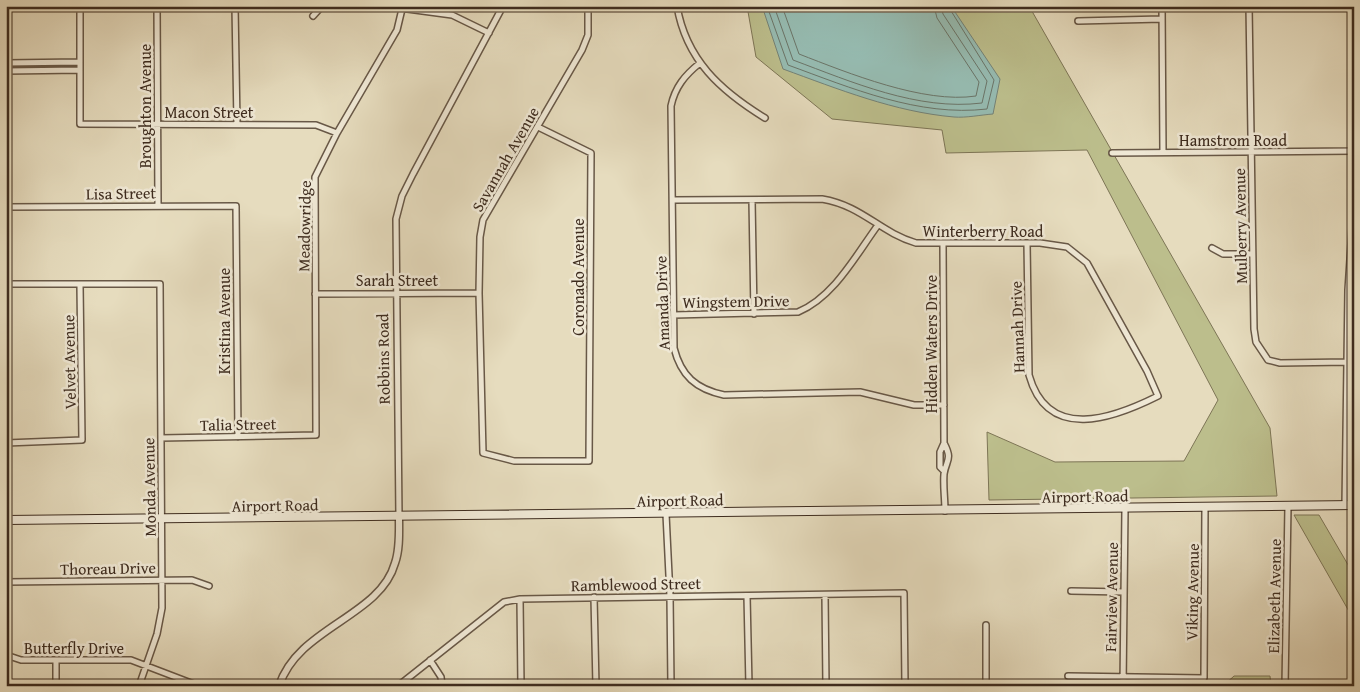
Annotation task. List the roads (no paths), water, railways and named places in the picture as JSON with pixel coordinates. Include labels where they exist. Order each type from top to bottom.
[{"type":"main road","name":"Airport Road","points":[[6,520],[162,520],[1354,505]]},
{"type":"street","points":[[6,71],[80,70],[80,6]]},
{"type":"street","name":"Broughton Avenue","points":[[157,6],[158,205]]},
{"type":"street","points":[[235,6],[237,124]]},
{"type":"street","points":[[313,16],[322,6]]},
{"type":"street","points":[[385,6],[452,15],[489,34]]},
{"type":"street","name":"Robbins Road","points":[[279,686],[284,671],[298,653],[377,594],[388,580],[395,564],[399,517],[396,219],[402,196],[503,6]]},
{"type":"street","name":"Savannah Avenue","points":[[483,453],[479,293],[480,237],[483,220],[582,50],[588,35],[588,6]]},
{"type":"street","points":[[677,6],[681,25],[700,63],[731,97],[765,118]]},
{"type":"street","points":[[1162,6],[1163,152]]},
{"type":"street","name":"Mulberry Avenue","points":[[1249,6],[1252,254],[1256,342],[1268,360],[1280,363],[1348,362]]},
{"type":"street","points":[[1352,6],[1354,144]]},
{"type":"street","name":"Meadowridge","points":[[316,435],[315,177],[337,133],[396,30],[402,9]]},
{"type":"street","points":[[1078,21],[1162,19]]},
{"type":"street","points":[[6,63],[80,62]]},
{"type":"street","name":"Amanda Drive","points":[[700,63],[686,75],[673,96],[674,348],[678,363],[685,375],[708,392],[724,395],[860,392],[914,405],[944,406]]},
{"type":"street","name":"Macon Street","points":[[80,70],[80,124],[316,125],[337,133]]},
{"type":"street","name":"Coronado Avenue","points":[[483,453],[514,461],[589,461],[591,153],[538,127]]},
{"type":"street","name":"Hamstrom Road","points":[[1112,153],[1354,152]]},
{"type":"street","points":[[1345,505],[1348,290],[1354,198]]},
{"type":"street","name":"Winterberry Road","points":[[673,200],[822,199],[841,202],[859,211],[898,238],[916,244],[1054,244],[1068,247],[1087,263],[1147,371],[1158,396]]},
{"type":"street","points":[[752,200],[754,314]]},
{"type":"street","name":"Lisa Street","points":[[6,207],[236,206]]},
{"type":"street","name":"Kristina Avenue","points":[[236,206],[238,437]]},
{"type":"street","name":"Wingstem Drive","points":[[674,315],[798,312],[811,307],[823,298],[878,225]]},
{"type":"street","name":"Hidden Waters Drive","points":[[943,244],[944,443],[940,452],[940,467],[944,471],[945,511]]},
{"type":"street","name":"Hannah Drive","points":[[1027,244],[1029,376],[1034,389],[1045,404],[1068,418],[1101,419],[1122,413],[1158,396]]},
{"type":"street","points":[[1212,248],[1223,254],[1252,254]]},
{"type":"street","points":[[6,284],[80,284]]},
{"type":"street","name":"Monda Avenue","points":[[80,284],[160,284],[162,580],[159,627],[139,686]]},
{"type":"street","name":"Velvet Avenue","points":[[6,443],[82,440],[80,284]]},
{"type":"street","name":"Sarah Street","points":[[315,294],[396,292],[479,293]]},
{"type":"street","points":[[1346,404],[1354,404]]},
{"type":"street","name":"Talia Street","points":[[160,438],[316,435]]},
{"type":"street","name":"Hidden Waters Drive","points":[[944,443],[948,451],[949,465],[944,471]]},
{"type":"street","name":"Elizabeth Avenue","points":[[1285,683],[1288,506]]},
{"type":"street","name":"Viking Avenue","points":[[1123,676],[1204,678],[1205,507]]},
{"type":"street","name":"Fairview Avenue","points":[[1123,686],[1125,509]]},
{"type":"street","points":[[666,514],[670,596],[671,686]]},
{"type":"street","name":"Thoreau Drive","points":[[6,582],[194,580],[209,586]]},
{"type":"street","points":[[1071,591],[1124,592]]},
{"type":"street","name":"Ramblewood Street","points":[[398,686],[504,602],[520,599],[904,593],[905,686]]},
{"type":"street","points":[[825,595],[826,686]]},
{"type":"street","points":[[747,596],[749,686]]},
{"type":"street","points":[[594,597],[596,686]]},
{"type":"street","points":[[520,599],[521,686]]},
{"type":"street","points":[[986,624],[986,686]]},
{"type":"street","name":"Butterfly Drive","points":[[6,655],[17,660],[120,659],[146,665],[200,686]]},
{"type":"street","points":[[56,660],[56,686]]},
{"type":"street","points":[[430,660],[441,676],[442,686]]},
{"type":"street","points":[[1068,676],[1123,676]]},
{"type":"water","points":[[762,6],[951,6],[1000,79],[993,114],[954,117],[910,110],[867,99],[783,69]]},
{"type":"waterway","points":[[1224,686],[1226,682],[1298,686]]}]
